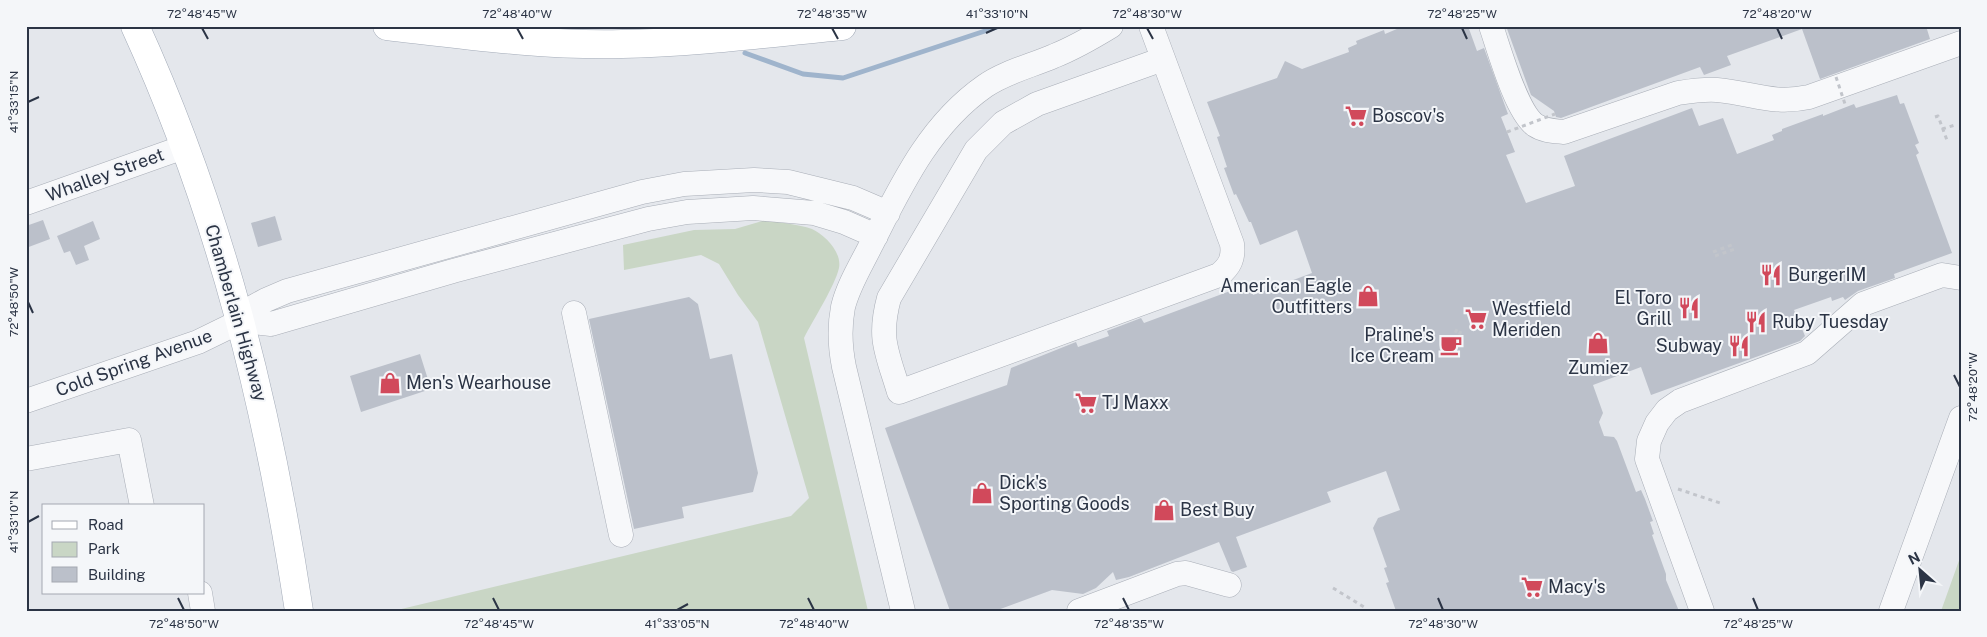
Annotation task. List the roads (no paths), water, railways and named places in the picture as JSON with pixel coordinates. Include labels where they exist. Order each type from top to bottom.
[{"type":"main road","name":"Chamberlain Highway","points":[[135,26],[184,147],[218,245],[241,321],[270,442],[299,611]]},
{"type":"main road","points":[[388,26],[524,41],[621,44],[676,42],[842,26]]},
{"type":"street","points":[[903,611],[840,346],[840,324],[843,305],[876,236],[928,142],[964,102],[993,82],[1063,52],[1111,26]]},
{"type":"street","points":[[1151,26],[1163,58],[1232,244],[1231,262],[1219,275],[899,392],[884,342],[883,320],[889,298],[976,150],[1004,123],[1037,104],[1163,58]]},
{"type":"street","points":[[1491,26],[1526,116],[1535,125],[1548,131],[1564,132],[1678,93],[1697,90],[1716,90],[1773,101],[1791,101],[1810,97],[1961,43]]},
{"type":"street","points":[[1958,26],[1961,36]]},
{"type":"street","name":"Whalley Street","points":[[26,203],[184,147]]},
{"type":"street","points":[[241,321],[255,306],[266,300],[315,282],[642,192],[684,184],[754,180],[788,182],[853,198],[888,213]]},
{"type":"street","points":[[241,321],[271,324],[472,266],[648,219],[687,212],[753,208],[814,213],[844,222],[876,236]]},
{"type":"street","points":[[1702,611],[1647,459],[1647,450],[1652,432],[1662,416],[1673,405],[1693,395],[1807,353],[1863,304],[1942,275],[1961,278]]},
{"type":"street","points":[[574,313],[621,535]]},
{"type":"street","name":"Cold Spring Avenue","points":[[26,402],[198,342],[241,321]]},
{"type":"street","points":[[1891,611],[1961,418]]},
{"type":"street","points":[[26,459],[129,440],[142,504]]},
{"type":"street","points":[[1079,611],[1177,574],[1186,573],[1230,585]]},
{"type":"street","points":[[200,594],[203,611]]},
{"type":"waterway","points":[[745,53],[803,74],[843,78],[1000,26]]},
{"type":"place","name":"Boscov's","points":[[1356,116]]},
{"type":"place","name":"BurgerIM","points":[[1771,275]]},
{"type":"place","name":"American Eagle Outfitters","points":[[1368,296]]},
{"type":"place","name":"El Toro Grill","points":[[1689,308]]},
{"type":"place","name":"Westfield Meriden","points":[[1476,319]]},
{"type":"place","name":"Ruby Tuesday","points":[[1756,322]]},
{"type":"place","name":"Zumiez","points":[[1598,343]]},
{"type":"place","name":"Praline's Ice Cream","points":[[1451,345]]},
{"type":"place","name":"Subway","points":[[1739,346]]},
{"type":"place","name":"Men's Wearhouse","points":[[390,383]]},
{"type":"place","name":"TJ Maxx","points":[[1086,403]]},
{"type":"place","name":"Dick's Sporting Goods","points":[[982,493]]},
{"type":"place","name":"Best Buy","points":[[1164,510]]},
{"type":"place","name":"Macy's","points":[[1532,587]]}]
